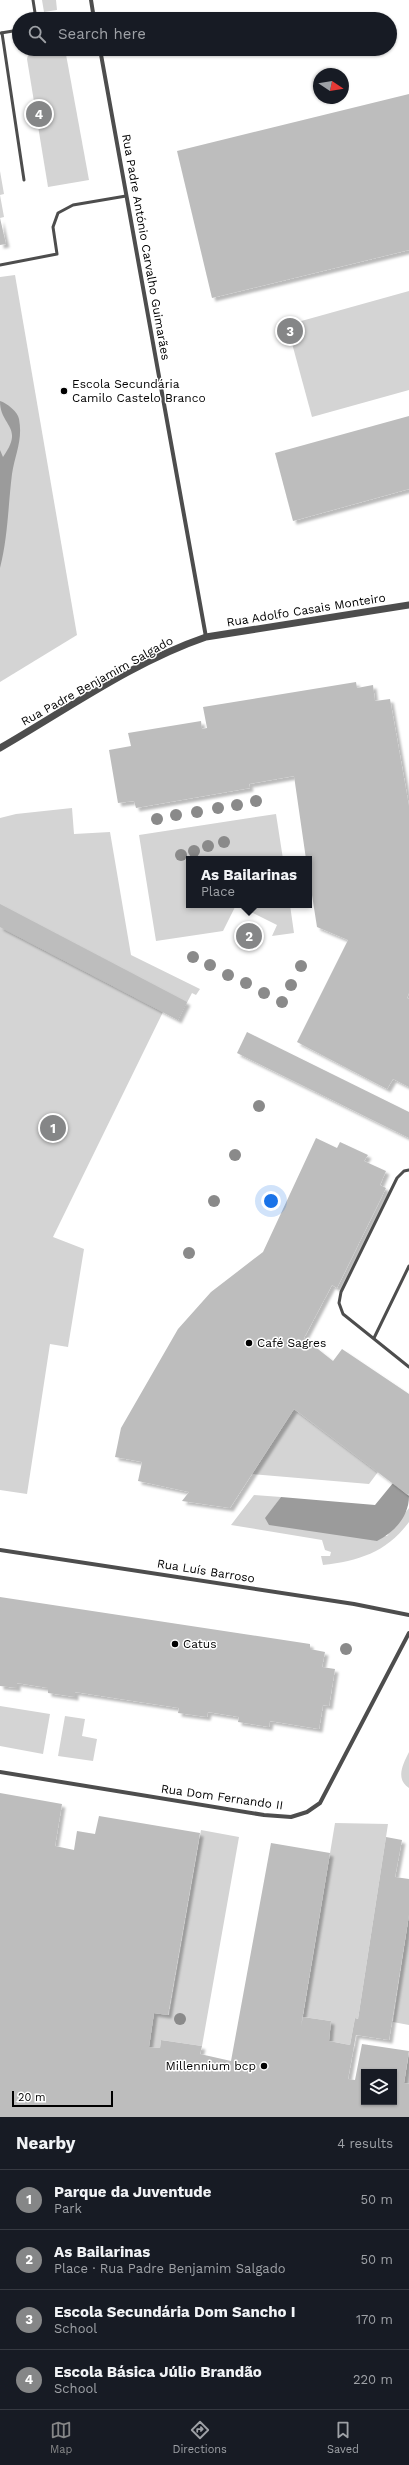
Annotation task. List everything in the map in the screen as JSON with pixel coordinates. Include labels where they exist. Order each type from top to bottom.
[{"type":"street","points":[[91,0],[93,12]]},
{"type":"street","name":"Rua Padre António Carvalho Guimarães","points":[[101,56],[206,637]]},
{"type":"street","name":"Rua Adolfo Casais Monteiro","points":[[206,637],[409,605]]},
{"type":"street","name":"Rua Padre Benjamim Salgado","points":[[0,748],[119,679],[174,650],[206,637]]},
{"type":"street","name":"Rua Luís Barroso","points":[[0,1550],[354,1604],[409,1615]]},
{"type":"street","name":"Rua Dom Fernando II","points":[[0,1772],[264,1815],[291,1817],[307,1812],[320,1803],[334,1779],[409,1633]]},
{"type":"lane","points":[[33,0],[35,12]]},
{"type":"lane","points":[[12,31],[1,33],[24,180]]},
{"type":"lane","points":[[0,264],[57,254],[53,227],[58,213],[72,205],[126,196]]},
{"type":"lane","points":[[409,1170],[404,1171],[397,1178],[341,1292],[339,1303],[343,1314],[409,1368]]},
{"type":"lane","points":[[374,1338],[409,1266]]},
{"type":"shaded area","points":[[42,0],[56,0],[57,10],[44,12]]},
{"type":"shaded area","points":[[28,56],[66,56],[89,180],[48,187]]},
{"type":"shaded area","points":[[0,171],[4,194],[0,195]]},
{"type":"shaded area","points":[[0,195],[4,217],[0,218]]},
{"type":"shaded area","points":[[15,275],[77,635],[0,682],[0,277]]},
{"type":"shaded area","points":[[409,291],[409,390],[312,417],[287,325]]},
{"type":"shaded area","points":[[0,401],[9,406],[17,414],[19,419],[20,434],[13,467],[6,533],[0,568],[0,450],[3,457],[12,439],[12,433],[1,410]]},
{"type":"shaded area","points":[[72,808],[74,834],[110,832],[131,955],[200,989],[196,995],[192,993],[178,1020],[163,1012],[53,1237],[84,1249],[68,1347],[50,1344],[27,1494],[0,1490],[0,818],[16,814]]},
{"type":"shaded area","points":[[276,814],[283,856],[186,856],[186,908],[234,908],[223,931],[156,941],[139,835]]},
{"type":"shaded area","points":[[243,908],[290,908],[294,933],[272,936],[277,925]]},
{"type":"shaded area","points":[[294,1409],[378,1472],[369,1484],[252,1474]]},
{"type":"shaded area","points":[[393,1483],[409,1496],[407,1510],[400,1523],[390,1533],[377,1541],[269,1525],[265,1518],[281,1497],[375,1505]]},
{"type":"shaded area","points":[[254,1495],[281,1497],[266,1518],[387,1536],[409,1508],[409,1522],[391,1541],[382,1548],[360,1558],[323,1565],[321,1556],[330,1556],[331,1552],[325,1550],[322,1540],[231,1525]]},
{"type":"shaded area","points":[[0,1706],[50,1714],[43,1754],[0,1746]]},
{"type":"shaded area","points":[[65,1716],[85,1719],[82,1736],[97,1739],[93,1761],[58,1756]]},
{"type":"shaded area","points":[[409,1752],[409,1788],[402,1780],[401,1776],[403,1766]]},
{"type":"shaded area","points":[[335,1823],[388,1824],[358,2019],[355,2018],[350,2045],[329,2041],[331,2021],[303,2017]]},
{"type":"shaded area","points":[[201,1830],[239,1837],[202,2046],[161,2040],[160,2048],[149,2047],[154,2013],[169,2015]]},
{"type":"shaded area","points":[[409,1915],[409,2025],[393,2022]]},
{"type":"shaded area","points":[[409,2054],[409,2084],[404,2083]]},
{"type":"building","points":[[409,94],[409,250],[212,298],[177,151]]},
{"type":"building","points":[[0,218],[6,244],[0,245]]},
{"type":"building","points":[[409,416],[409,489],[293,521],[275,453]]},
{"type":"building","points":[[356,682],[357,688],[373,685],[375,701],[390,699],[409,806],[409,993],[407,998],[409,999],[409,1087],[393,1079],[387,1089],[297,1042],[348,940],[317,927],[312,895],[312,856],[306,856],[294,776],[249,784],[250,788],[136,808],[134,801],[118,803],[109,750],[131,746],[128,733],[201,721],[202,729],[207,728],[203,707]]},
{"type":"building","points":[[0,904],[187,1002],[178,1020],[0,927]]},
{"type":"building","points":[[247,1032],[409,1112],[409,1138],[237,1053]]},
{"type":"building","points":[[316,1138],[337,1148],[340,1142],[368,1155],[364,1161],[386,1171],[380,1185],[386,1188],[337,1288],[332,1285],[304,1338],[333,1361],[342,1349],[409,1394],[409,1493],[408,1495],[294,1409],[230,1508],[182,1501],[189,1492],[138,1481],[142,1462],[115,1457],[121,1428],[178,1329],[211,1292],[263,1252]]},
{"type":"building","points":[[0,1597],[310,1644],[310,1649],[325,1652],[322,1667],[335,1669],[329,1706],[323,1705],[319,1729],[270,1721],[269,1727],[238,1722],[239,1717],[208,1712],[207,1717],[178,1713],[179,1708],[75,1692],[75,1697],[48,1693],[48,1688],[17,1683],[17,1688],[0,1686]]},
{"type":"building","points":[[0,1793],[62,1804],[55,1846],[74,1850],[77,1831],[95,1834],[99,1816],[200,1833],[168,2015],[154,2013],[149,2047],[160,2048],[161,2040],[202,2046],[200,2054],[231,2061],[271,1843],[330,1853],[301,2026],[303,2017],[331,2021],[329,2041],[350,2045],[355,2018],[358,2019],[386,1837],[402,1840],[395,1877],[409,1879],[409,1915],[389,2040],[356,2035],[348,2079],[355,2080],[362,2044],[409,2051],[404,2083],[409,2084],[409,2117],[0,2117]]},
{"type":"place","name":"Escola Básica Júlio Brandão","points":[[39,114]]},
{"type":"place","name":"Escola Secundária Dom Sancho I","points":[[290,331]]},
{"type":"place","name":"Escola Secundária Camilo Castelo Branco","points":[[64,391]]},
{"type":"place","name":"As Bailarinas","points":[[249,936]]},
{"type":"place","name":"Parque da Juventude","points":[[53,1128]]},
{"type":"place","name":"Café Sagres","points":[[249,1343]]},
{"type":"place","name":"Catus","points":[[175,1644]]},
{"type":"place","name":"Millennium bcp","points":[[264,2066]]}]
